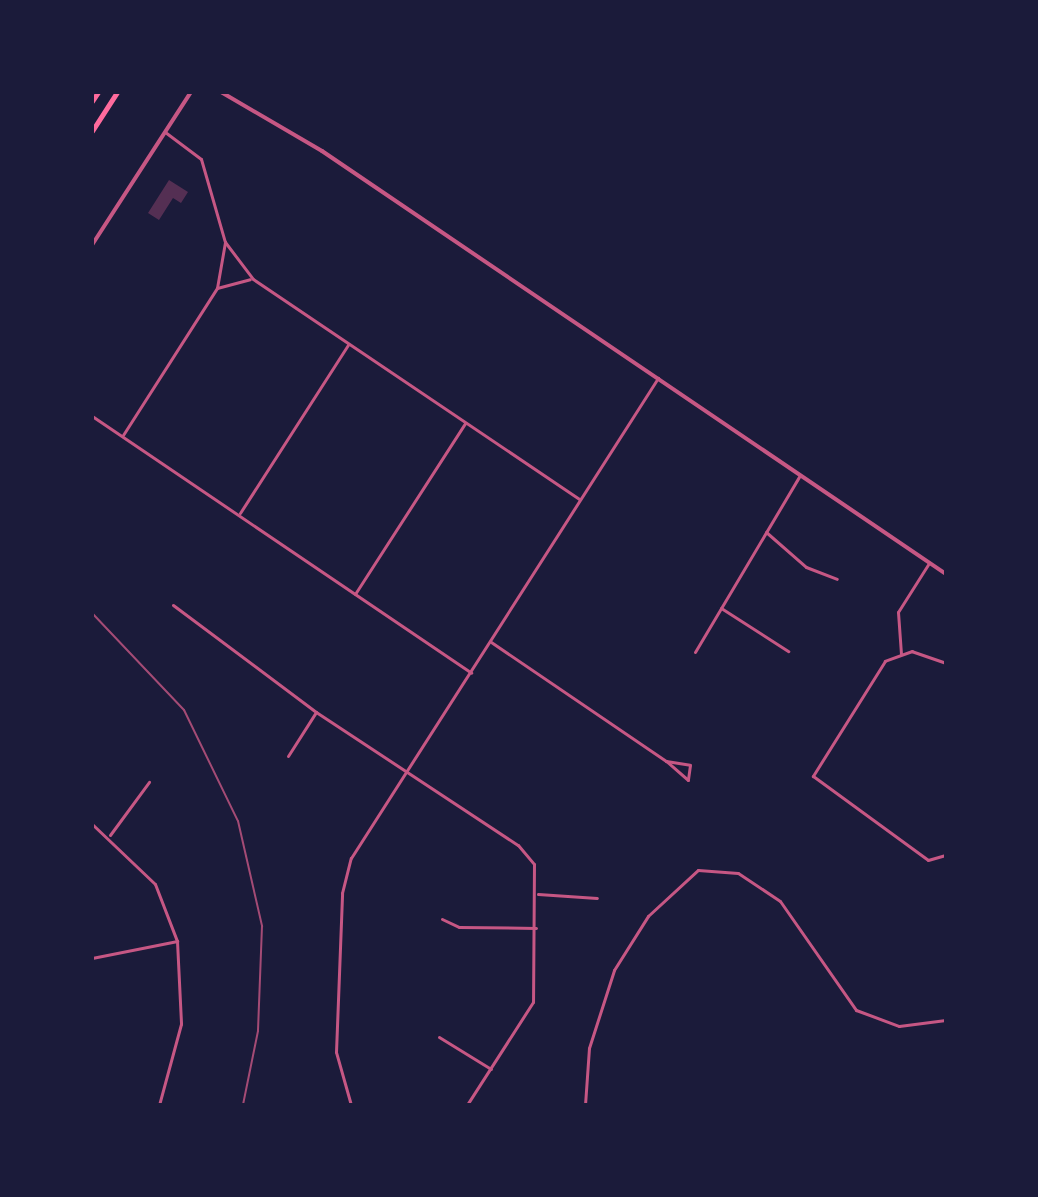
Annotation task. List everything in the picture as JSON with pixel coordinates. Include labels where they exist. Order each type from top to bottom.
[{"type":"highway","points":[[92,101],[98,92]]},
{"type":"highway","points":[[92,131],[117,92]]},
{"type":"street","points":[[92,245],[191,92]]},
{"type":"street","points":[[221,92],[322,151],[946,574]]},
{"type":"street","points":[[165,132],[206,168],[225,242],[253,279],[580,500]]},
{"type":"street","points":[[123,436],[217,288],[225,242]]},
{"type":"street","points":[[217,288],[253,279]]},
{"type":"street","points":[[239,515],[348,345]]},
{"type":"street","points":[[351,1105],[336,1052],[342,893],[351,858],[658,378]]},
{"type":"street","points":[[92,416],[471,673]]},
{"type":"street","points":[[355,594],[465,423]]},
{"type":"street","points":[[695,652],[800,475]]},
{"type":"street","points":[[766,532],[806,567],[837,579]]},
{"type":"street","points":[[901,654],[898,612],[929,563]]},
{"type":"street","points":[[173,605],[316,712],[518,845],[534,864],[538,894],[530,1009],[467,1105]]},
{"type":"street","points":[[721,608],[788,651]]},
{"type":"street","points":[[491,642],[666,761],[675,775],[688,780],[690,765],[666,761]]},
{"type":"street","points":[[946,663],[924,651],[901,654],[873,674],[813,776],[928,860],[946,855]]},
{"type":"street","points":[[288,756],[316,712]]},
{"type":"street","points":[[110,835],[149,782]]},
{"type":"street","points":[[92,824],[110,835],[155,884],[177,941],[181,1024],[159,1105]]},
{"type":"street","points":[[585,1105],[589,1048],[614,970],[648,916],[698,870],[738,873],[780,901],[856,1010],[899,1026],[946,1020]]},
{"type":"street","points":[[538,894],[597,898]]},
{"type":"street","points":[[442,919],[459,927],[536,928]]},
{"type":"street","points":[[92,958],[177,941]]},
{"type":"street","points":[[439,1037],[491,1069]]},
{"type":"building","points":[[169,180],[188,192],[181,203],[173,198],[159,220],[148,213]]},
{"type":"railway","points":[[92,613],[184,710],[238,821],[262,926],[258,1031],[243,1105]]}]
